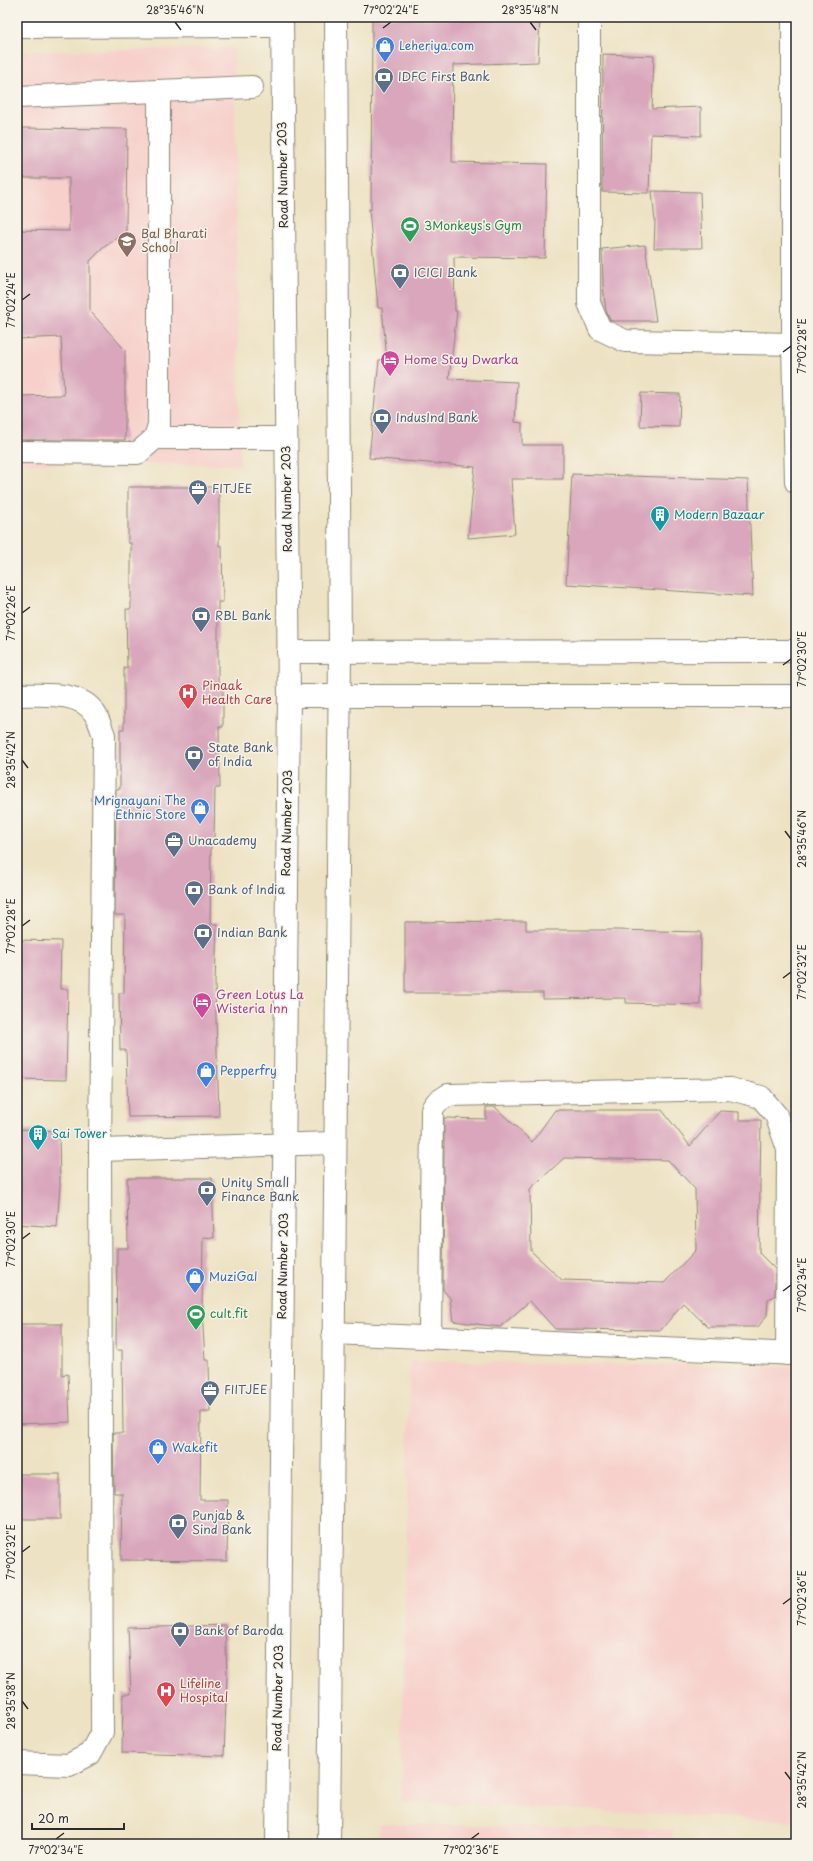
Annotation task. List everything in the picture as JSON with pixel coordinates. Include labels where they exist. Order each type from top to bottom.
[{"type":"street","points":[[329,1844],[340,651],[336,17]]},
{"type":"street","points":[[589,17],[589,303],[600,329],[625,341],[794,344]]},
{"type":"street","points":[[793,17],[796,482]]},
{"type":"street","points":[[17,27],[212,21],[282,21]]},
{"type":"street","name":"Road Number 203","points":[[277,1844],[289,696],[282,21]]},
{"type":"street","points":[[17,97],[252,87]]},
{"type":"street","points":[[17,452],[138,453],[154,438],[159,425],[159,91]]},
{"type":"street","points":[[154,438],[286,438]]},
{"type":"street","points":[[288,652],[796,651]]},
{"type":"street","points":[[17,695],[61,696],[78,699],[95,713],[104,734],[100,1150],[102,1732],[90,1754],[69,1765],[17,1763]]},
{"type":"street","points":[[289,696],[796,696]]},
{"type":"street","points":[[333,1333],[430,1338],[791,1354],[788,1150],[776,1115],[761,1097],[730,1089],[448,1095],[437,1102],[432,1109],[430,1338]]},
{"type":"street","points":[[100,1150],[335,1144]]},
{"type":"shaded area","name":"Bal Bharati School","points":[[234,48],[240,465],[17,464],[17,52]]},
{"type":"shaded area","points":[[410,1361],[796,1367],[796,1821],[401,1801]]},
{"type":"shaded area","points":[[379,1824],[673,1829],[673,1844],[379,1844]]},
{"type":"building","points":[[372,17],[460,20],[460,17],[540,17],[538,62],[453,65],[452,162],[547,164],[545,258],[454,257],[455,311],[457,311],[449,379],[517,382],[515,422],[522,423],[522,445],[563,445],[563,479],[511,479],[515,534],[468,538],[475,467],[369,458],[379,360],[387,360],[382,308],[378,308],[369,209],[371,210]]},
{"type":"building","points":[[603,54],[654,56],[652,109],[701,107],[701,136],[651,134],[649,193],[602,192]]},
{"type":"building","points":[[17,128],[127,129],[126,231],[103,248],[90,261],[90,311],[125,350],[125,440],[17,440],[17,396],[64,395],[61,337],[17,339],[17,230],[69,231],[69,178],[17,178]]},
{"type":"building","points":[[652,191],[700,192],[702,248],[654,248],[655,222]]},
{"type":"building","points":[[645,245],[656,321],[610,320],[606,311],[603,286],[602,249]]},
{"type":"building","points":[[641,393],[680,394],[679,427],[640,426]]},
{"type":"building","name":"Modern Bazaar","points":[[572,474],[748,480],[753,596],[566,584]]},
{"type":"building","points":[[128,487],[219,487],[219,546],[222,546],[223,602],[218,602],[218,684],[223,684],[223,727],[219,727],[220,788],[215,788],[214,841],[211,841],[210,924],[217,924],[215,983],[219,1116],[128,1117],[126,1050],[120,1050],[119,993],[124,993],[125,915],[115,915],[116,789],[120,789],[120,729],[124,729],[124,668],[127,668],[126,609],[131,609],[131,543],[128,543]]},
{"type":"building","points":[[526,921],[526,930],[701,932],[700,1005],[626,1003],[626,998],[543,999],[543,993],[405,993],[405,922]]},
{"type":"building","points":[[17,940],[61,941],[60,989],[68,989],[66,1080],[17,1079]]},
{"type":"building","points":[[486,1107],[495,1107],[532,1142],[555,1110],[662,1110],[690,1146],[720,1111],[739,1112],[739,1120],[761,1120],[759,1253],[775,1269],[775,1295],[768,1300],[767,1315],[758,1327],[708,1327],[683,1303],[661,1330],[555,1329],[530,1301],[500,1327],[453,1321],[450,1298],[443,1290],[444,1118],[486,1119]],"holes":[[[564,1158],[668,1160],[695,1189],[696,1250],[664,1283],[562,1280],[531,1251],[530,1189]]]},
{"type":"building","points":[[17,1129],[59,1131],[60,1186],[57,1227],[17,1224]]},
{"type":"building","points":[[127,1178],[212,1178],[214,1238],[203,1237],[202,1311],[205,1360],[209,1360],[210,1412],[201,1412],[200,1500],[228,1500],[227,1561],[121,1560],[122,1493],[114,1493],[113,1433],[123,1433],[122,1350],[116,1350],[117,1248],[128,1248]]},
{"type":"building","points":[[17,1324],[62,1324],[62,1375],[68,1374],[70,1422],[17,1424]]},
{"type":"building","points":[[17,1474],[60,1474],[60,1519],[17,1519]]},
{"type":"building","points":[[225,1625],[227,1674],[224,1756],[122,1753],[123,1694],[131,1694],[128,1628]]},
{"type":"place","name":"Leheriya.com","points":[[385,63]]},
{"type":"place","name":"IDFC First Bank","points":[[384,94]]},
{"type":"place","name":"3Monkeys's Gym","points":[[410,243]]},
{"type":"place","name":"Bal Bharati School","points":[[127,258]]},
{"type":"place","name":"ICICI Bank","points":[[400,290]]},
{"type":"place","name":"Home Stay Dwarka","points":[[390,377]]},
{"type":"place","name":"IndusInd Bank","points":[[382,435]]},
{"type":"place","name":"FITJEE","points":[[198,506]]},
{"type":"place","name":"Modern Bazaar","points":[[660,532]]},
{"type":"place","name":"RBL Bank","points":[[201,633]]},
{"type":"place","name":"Pinaak Health Care","points":[[188,710]]},
{"type":"place","name":"State Bank of India","points":[[194,772]]},
{"type":"place","name":"Mrignayani The Ethnic Store","points":[[200,825]]},
{"type":"place","name":"Unacademy","points":[[174,858]]},
{"type":"place","name":"Bank of India","points":[[194,907]]},
{"type":"place","name":"Indian Bank","points":[[203,950]]},
{"type":"place","name":"Green Lotus La Wisteria Inn","points":[[202,1019]]},
{"type":"place","name":"Pepperfry","points":[[206,1088]]},
{"type":"place","name":"Sai Tower","points":[[38,1151]]},
{"type":"place","name":"Unity Small Finance Bank","points":[[207,1207]]},
{"type":"place","name":"MuziGal","points":[[195,1294]]},
{"type":"place","name":"cult.fit","points":[[196,1331]]},
{"type":"place","name":"FIITJEE","points":[[210,1407]]},
{"type":"place","name":"Wakefit","points":[[158,1465]]},
{"type":"place","name":"Punjab & Sind Bank","points":[[178,1540]]},
{"type":"place","name":"Bank of Baroda","points":[[180,1648]]},
{"type":"place","name":"Lifeline Hospital","points":[[166,1708]]}]
